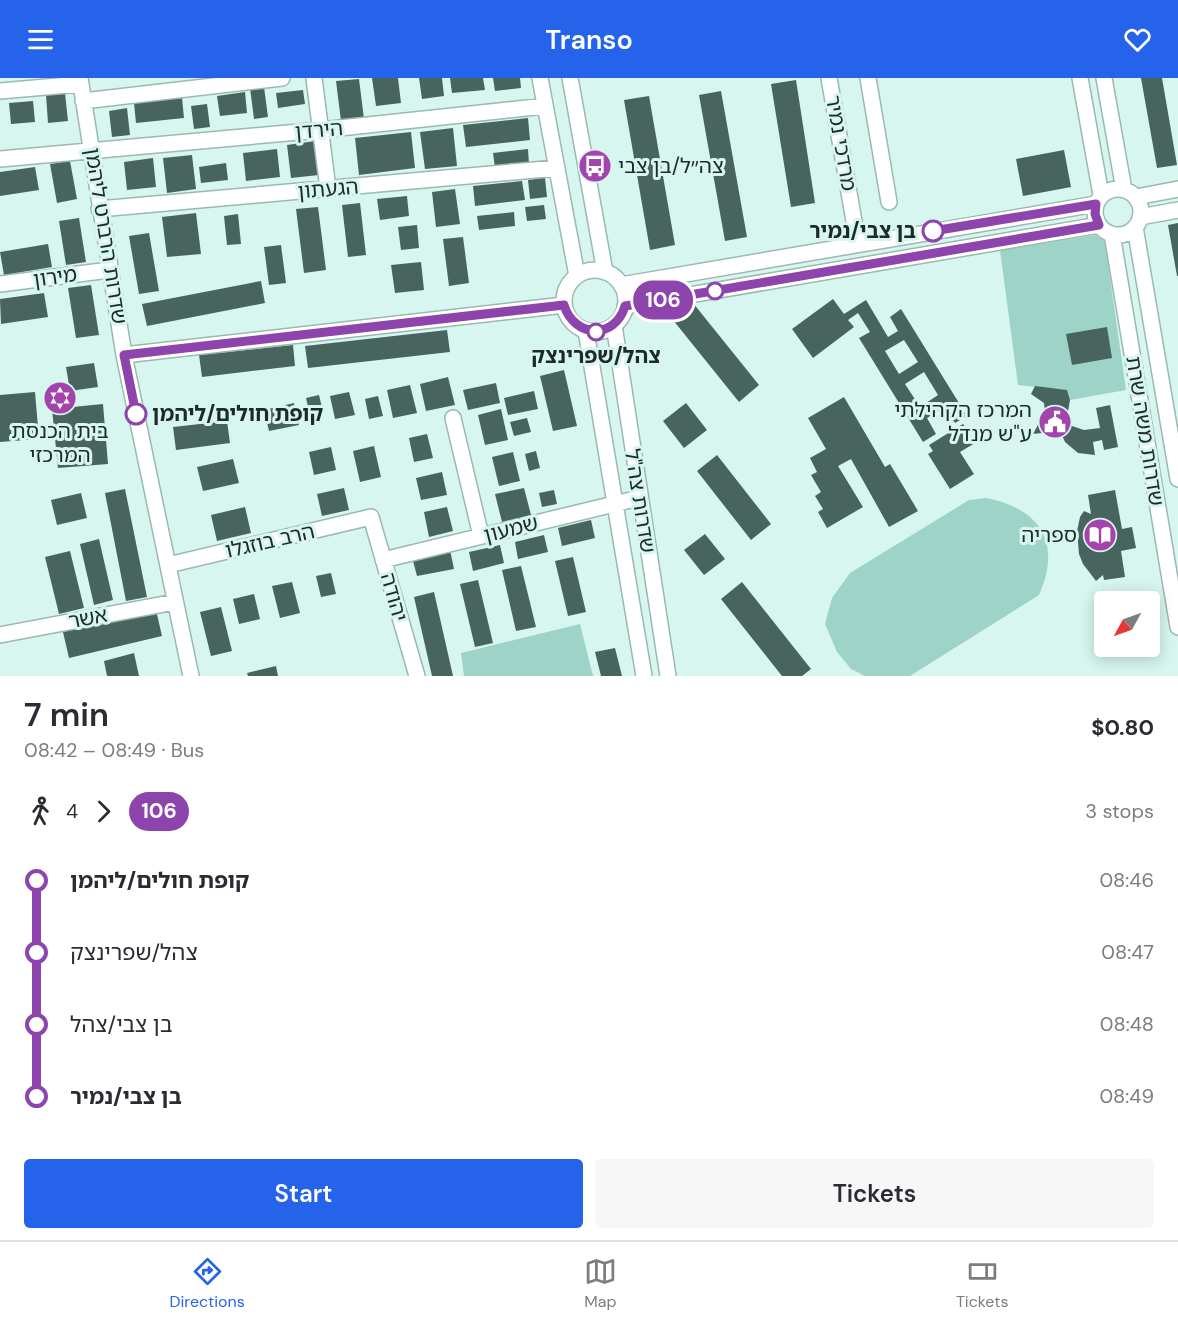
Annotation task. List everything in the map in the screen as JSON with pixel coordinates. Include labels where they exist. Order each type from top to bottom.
[{"type":"street","points":[[83,101],[282,78]]},
{"type":"street","points":[[314,78],[328,189]]},
{"type":"street","points":[[540,78],[577,276]]},
{"type":"street","points":[[868,78],[890,202]]},
{"type":"street","points":[[1080,78],[1099,200],[1095,214],[1099,225],[1112,234],[1125,234],[1138,222],[1178,210]]},
{"type":"street","points":[[1104,78],[1130,193],[1141,210],[1138,222]]},
{"type":"street","name":"מרדכי נמיר","points":[[834,79],[858,244]]},
{"type":"street","points":[[572,80],[605,272]]},
{"type":"street","points":[[0,92],[80,81]]},
{"type":"street","name":"שדרות הרברט ליהמן","points":[[80,81],[93,150],[99,209],[124,355],[191,676]]},
{"type":"street","name":"הירדן","points":[[0,159],[321,130],[546,106]]},
{"type":"street","name":"הגעתון","points":[[99,209],[557,168]]},
{"type":"street","points":[[621,285],[1099,200],[1112,189],[1130,193],[1178,189]]},
{"type":"street","name":"שדרות משה שרת","points":[[1138,222],[1178,480]]},
{"type":"street","points":[[625,306],[1099,225]]},
{"type":"street","name":"שדרות משה שרת","points":[[1112,234],[1178,627]]},
{"type":"street","name":"מירון","points":[[0,284],[109,270]]},
{"type":"street","points":[[595,270],[605,272],[621,285],[625,306],[614,325],[596,332],[586,331],[571,321],[564,305],[566,289],[577,276],[595,270]]},
{"type":"street","points":[[124,355],[564,305]]},
{"type":"street","name":"שדרות צה\"ל","points":[[614,325],[668,676]]},
{"type":"street","name":"שדרות צה\"ל","points":[[586,331],[644,676]]},
{"type":"street","points":[[453,418],[481,536]]},
{"type":"street","name":"שמעון","points":[[383,560],[639,498]]},
{"type":"street","name":"הרב בוזגלו","points":[[168,565],[371,517]]},
{"type":"street","name":"יהודה","points":[[371,517],[417,676]]},
{"type":"street","name":"אשר","points":[[0,635],[175,602]]},
{"type":"green space","points":[[1095,235],[1105,242],[1126,390],[1070,400],[1066,390],[1018,385],[1000,250]]},
{"type":"green space","points":[[986,498],[1021,510],[1042,531],[1047,544],[1048,559],[1046,576],[1039,595],[910,676],[865,676],[851,669],[837,652],[825,624],[832,598],[850,573],[969,500]]},
{"type":"green space","points":[[580,624],[593,676],[464,676],[461,653]]},
{"type":"building","points":[[372,78],[398,78],[401,103],[376,106]]},
{"type":"building","points":[[419,78],[442,78],[444,96],[422,99]]},
{"type":"building","points":[[450,78],[483,78],[485,90],[452,93]]},
{"type":"building","points":[[493,78],[520,78],[521,88],[495,91]]},
{"type":"building","points":[[1141,78],[1162,78],[1177,165],[1157,168]]},
{"type":"building","points":[[359,79],[364,119],[341,121],[336,81]]},
{"type":"building","points":[[796,80],[815,203],[791,207],[771,84]]},
{"type":"building","points":[[264,87],[268,117],[254,119],[250,88]]},
{"type":"building","points":[[303,90],[305,104],[278,108],[276,93]]},
{"type":"building","points":[[721,91],[747,237],[725,241],[699,95]]},
{"type":"building","points":[[245,92],[247,113],[220,116],[217,96]]},
{"type":"building","points":[[65,93],[68,121],[48,123],[46,95]]},
{"type":"building","points":[[649,96],[675,245],[650,250],[624,100]]},
{"type":"building","points":[[182,98],[184,118],[136,123],[134,103]]},
{"type":"building","points":[[33,101],[35,122],[11,124],[9,103]]},
{"type":"building","points":[[207,104],[210,127],[194,129],[191,106]]},
{"type":"building","points":[[127,108],[130,135],[112,137],[109,111]]},
{"type":"building","points":[[528,118],[530,140],[466,147],[463,125]]},
{"type":"building","points":[[453,128],[457,166],[425,169],[420,132]]},
{"type":"building","points":[[411,132],[415,168],[359,175],[355,138]]},
{"type":"building","points":[[315,141],[319,175],[291,178],[287,145]]},
{"type":"building","points":[[277,149],[280,177],[246,181],[243,153]]},
{"type":"building","points":[[528,149],[529,164],[495,168],[493,153]]},
{"type":"building","points":[[1064,150],[1071,187],[1023,196],[1016,159]]},
{"type":"building","points":[[192,155],[196,189],[167,193],[163,158]]},
{"type":"building","points":[[153,158],[156,187],[127,190],[124,162]]},
{"type":"building","points":[[70,161],[77,199],[57,203],[50,164]]},
{"type":"building","points":[[226,163],[228,180],[201,183],[199,167]]},
{"type":"building","points":[[35,167],[39,190],[0,196],[0,172]]},
{"type":"building","points":[[545,178],[547,197],[530,199],[528,180]]},
{"type":"building","points":[[522,181],[525,200],[475,206],[473,186]]},
{"type":"building","points":[[455,189],[460,224],[436,227],[432,192]]},
{"type":"building","points":[[407,196],[409,216],[380,220],[377,199]]},
{"type":"building","points":[[360,203],[366,255],[348,257],[342,205]]},
{"type":"building","points":[[544,205],[546,219],[527,221],[525,207]]},
{"type":"building","points":[[318,207],[326,270],[304,273],[296,209]]},
{"type":"building","points":[[514,212],[515,226],[479,230],[477,216]]},
{"type":"building","points":[[196,213],[201,254],[167,257],[162,217]]},
{"type":"building","points":[[238,214],[241,244],[227,245],[224,216]]},
{"type":"building","points":[[79,218],[86,262],[66,265],[59,221]]},
{"type":"building","points":[[1178,223],[1178,276],[1177,276],[1168,225]]},
{"type":"building","points":[[417,225],[419,248],[401,250],[398,227]]},
{"type":"building","points":[[149,233],[159,291],[139,294],[129,236]]},
{"type":"building","points":[[463,237],[469,283],[449,286],[443,239]]},
{"type":"building","points":[[48,244],[52,267],[4,275],[0,252]]},
{"type":"building","points":[[281,245],[286,283],[269,285],[264,247]]},
{"type":"building","points":[[421,262],[424,290],[395,293],[391,265]]},
{"type":"building","points":[[261,281],[265,303],[147,326],[142,304]]},
{"type":"building","points":[[91,285],[99,335],[76,338],[68,288]]},
{"type":"building","points":[[44,293],[48,317],[1,324],[0,299]]},
{"type":"building","points":[[833,299],[844,314],[866,300],[888,337],[898,331],[890,317],[901,309],[967,416],[955,423],[945,407],[927,418],[936,434],[923,442],[859,338],[870,332],[858,313],[848,320],[854,327],[813,358],[792,329]],"holes":[[[904,340],[918,362],[899,374],[885,351]],[[924,372],[938,395],[920,407],[905,384]]]},
{"type":"building","points":[[693,303],[759,385],[739,402],[673,320]]},
{"type":"building","points":[[1107,327],[1112,358],[1072,365],[1066,334]]},
{"type":"building","points":[[447,330],[450,352],[308,368],[305,346]]},
{"type":"building","points":[[293,345],[295,366],[202,377],[199,355]]},
{"type":"building","points":[[94,363],[98,387],[70,391],[66,367]]},
{"type":"building","points":[[564,370],[577,426],[553,431],[540,376]]},
{"type":"building","points":[[448,377],[455,405],[426,411],[420,384]]},
{"type":"building","points":[[496,383],[500,403],[468,410],[463,390]]},
{"type":"building","points":[[410,385],[417,413],[393,418],[387,390]]},
{"type":"building","name":"המרכז הקהילתי ע\"ש מנדל","points":[[1035,386],[1067,390],[1070,400],[1067,417],[1072,426],[1084,430],[1100,428],[1096,408],[1110,405],[1118,447],[1104,450],[1102,440],[1093,442],[1095,455],[1078,453],[1065,442],[1060,431],[1033,434],[1045,412],[1044,403],[1031,394]]},
{"type":"building","points":[[534,391],[538,409],[508,415],[504,398]]},
{"type":"building","points":[[35,392],[39,439],[0,442],[0,395]]},
{"type":"building","points":[[349,392],[355,415],[335,419],[330,396]]},
{"type":"building","points":[[319,395],[324,416],[311,419],[306,398]]},
{"type":"building","points":[[378,396],[383,416],[369,419],[365,399]]},
{"type":"building","points":[[844,397],[885,467],[890,464],[918,511],[889,527],[851,459],[838,466],[863,507],[827,528],[818,512],[823,509],[815,496],[821,492],[811,475],[817,472],[810,458],[826,449],[808,418]]},
{"type":"building","points":[[294,403],[299,425],[269,431],[264,410]]},
{"type":"building","points":[[686,403],[707,430],[684,448],[663,421]]},
{"type":"building","points":[[103,404],[108,464],[58,468],[52,409]]},
{"type":"building","points":[[501,409],[508,440],[485,445],[478,415]]},
{"type":"building","points":[[527,418],[531,432],[514,436],[510,422]]},
{"type":"building","points":[[227,421],[230,443],[176,450],[173,427]]},
{"type":"building","points":[[963,424],[975,443],[960,452],[974,474],[950,489],[928,454],[933,451],[929,445]]},
{"type":"building","points":[[427,434],[433,458],[414,462],[409,438]]},
{"type":"building","points":[[374,446],[381,477],[360,482],[353,451]]},
{"type":"building","points":[[331,447],[336,470],[314,475],[309,452]]},
{"type":"building","points":[[536,451],[540,468],[529,471],[525,454]]},
{"type":"building","points":[[513,452],[520,481],[499,486],[492,457]]},
{"type":"building","points":[[717,455],[771,524],[751,540],[697,471]]},
{"type":"building","points":[[233,459],[239,483],[203,491],[197,467]]},
{"type":"building","points":[[442,472],[447,495],[421,500],[416,478]]},
{"type":"building","points":[[344,488],[349,510],[322,516],[317,494]]},
{"type":"building","points":[[524,488],[531,515],[502,522],[495,494]]},
{"type":"building","points":[[125,489],[147,597],[126,601],[105,493]]},
{"type":"building","points":[[554,490],[557,504],[542,507],[539,493]]},
{"type":"building","points":[[1115,490],[1122,529],[1132,527],[1136,548],[1121,551],[1125,577],[1104,580],[1103,575],[1096,581],[1083,564],[1079,554],[1077,531],[1084,511],[1091,514],[1088,495]]},
{"type":"building","points":[[81,493],[87,518],[57,525],[51,500]]},
{"type":"building","points":[[245,507],[251,533],[217,541],[211,515]]},
{"type":"building","points":[[447,507],[453,531],[429,537],[424,512]]},
{"type":"building","points":[[591,520],[595,538],[562,546],[558,528]]},
{"type":"building","points":[[705,534],[725,559],[704,575],[684,550]]},
{"type":"building","points":[[544,535],[548,552],[518,559],[515,542]]},
{"type":"building","points":[[99,539],[113,600],[94,605],[80,544]]},
{"type":"building","points":[[500,545],[504,563],[473,571],[469,552]]},
{"type":"building","points":[[450,550],[454,569],[417,576],[412,557]]},
{"type":"building","points":[[70,551],[84,608],[59,614],[45,557]]},
{"type":"building","points":[[573,557],[586,612],[568,616],[555,561]]},
{"type":"building","points":[[521,566],[536,627],[516,631],[502,570]]},
{"type":"building","points":[[331,573],[336,594],[321,597],[316,576]]},
{"type":"building","points":[[478,580],[493,643],[475,647],[460,584]]},
{"type":"building","points":[[292,582],[300,613],[280,618],[272,586]]},
{"type":"building","points":[[742,582],[811,669],[802,676],[782,676],[721,599]]},
{"type":"building","points":[[434,592],[453,676],[432,676],[414,597]]},
{"type":"building","points":[[254,594],[260,619],[239,624],[233,599]]},
{"type":"building","points":[[221,607],[232,651],[211,656],[200,612]]},
{"type":"building","points":[[156,610],[162,636],[69,658],[63,632]]},
{"type":"building","points":[[615,648],[622,676],[601,676],[595,652]]},
{"type":"building","points":[[134,653],[139,676],[107,676],[104,661]]},
{"type":"building","points":[[276,666],[278,676],[248,676],[247,673]]},
{"type":"bus line","name":"106","points":[[136,414],[124,355],[564,305],[571,321],[578,327],[596,332],[614,325],[619,320],[625,306],[1099,225],[1095,214],[1096,204],[933,231]]},
{"type":"place","name":"צה״ל/בן צבי","points":[[595,166]]},
{"type":"place","name":"בן צבי/נמיר","points":[[933,231]]},
{"type":"place","name":"צהל/שפרינצק","points":[[596,332]]},
{"type":"place","name":"בית הכנסת המרכזי","points":[[60,398]]},
{"type":"place","name":"קופת חולים/ליהמן","points":[[136,414]]},
{"type":"place","name":"המרכז הקהילתי ע\"ש מנדל","points":[[1055,422]]},
{"type":"place","name":"ספריה","points":[[1100,535]]}]
